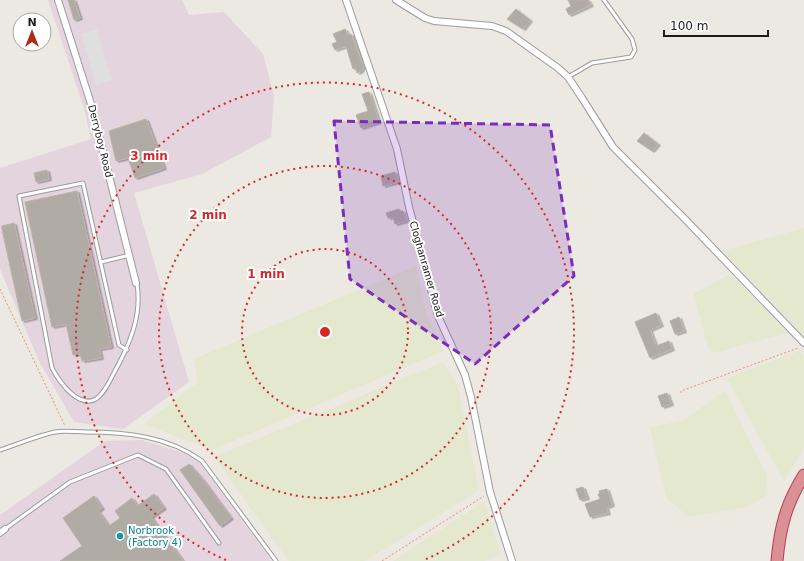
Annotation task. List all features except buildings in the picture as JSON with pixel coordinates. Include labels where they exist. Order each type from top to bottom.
[{"type":"highway","points":[[777,561],[783,520],[794,492],[804,475]]},
{"type":"street","name":"Derryboy Road","points":[[58,0],[92,104],[136,283]]},
{"type":"street","name":"Cloghanramer Road","points":[[346,0],[396,149],[409,207],[438,316],[465,375],[471,397],[490,492],[512,561]]},
{"type":"street","points":[[396,0],[415,12],[434,21],[492,26],[506,31],[558,68],[568,77],[612,147],[685,218],[804,344]]},
{"type":"lane","points":[[568,77],[592,63],[631,57],[633,55],[635,50],[632,39],[604,0]]},
{"type":"lane","points":[[127,350],[119,345],[83,183],[19,196],[50,359],[55,373],[74,396],[85,401],[96,399],[104,390],[127,350],[136,318],[138,303],[136,283]]},
{"type":"lane","points":[[101,262],[130,255]]},
{"type":"lane","points":[[0,450],[38,436],[65,432],[137,434],[170,443],[191,453],[202,461],[211,471],[276,561]]},
{"type":"lane","points":[[3,531],[70,482],[138,455],[166,469],[219,543]]},
{"type":"path","points":[[0,289],[65,425],[65,432]]},
{"type":"path","points":[[681,393],[681,391],[804,344]]},
{"type":"path","points":[[382,561],[490,492]]},
{"type":"highlighted area","points":[[334,121],[550,125],[574,276],[475,364],[350,279]]},
{"type":"shaded area","points":[[48,0],[182,0],[189,15],[224,12],[263,54],[274,96],[271,137],[202,174],[134,193],[189,382],[123,429],[74,422],[39,361],[0,269],[0,168],[91,139],[84,108]]},
{"type":"shaded area","points":[[97,29],[112,80],[96,85],[81,34]]},
{"type":"shaded area","points":[[142,440],[189,455],[201,464],[272,561],[0,561],[0,515],[105,441]]},
{"type":"green space","points":[[804,228],[804,336],[723,251]]},
{"type":"green space","points":[[416,266],[427,315],[443,351],[212,450],[144,424],[198,382],[194,359]]},
{"type":"green space","points":[[728,275],[737,280],[787,333],[713,353],[708,347],[694,294]]},
{"type":"green space","points":[[799,351],[804,356],[804,449],[784,481],[727,378]]},
{"type":"green space","points":[[443,362],[458,386],[479,490],[365,561],[289,561],[214,457]]},
{"type":"green space","points":[[725,391],[766,474],[768,494],[747,507],[689,517],[667,499],[650,428],[684,420]]},
{"type":"green space","points":[[485,501],[500,555],[483,561],[393,561]]},
{"type":"place","name":"Norbrook (Factory 4)","points":[[120,536]]}]
